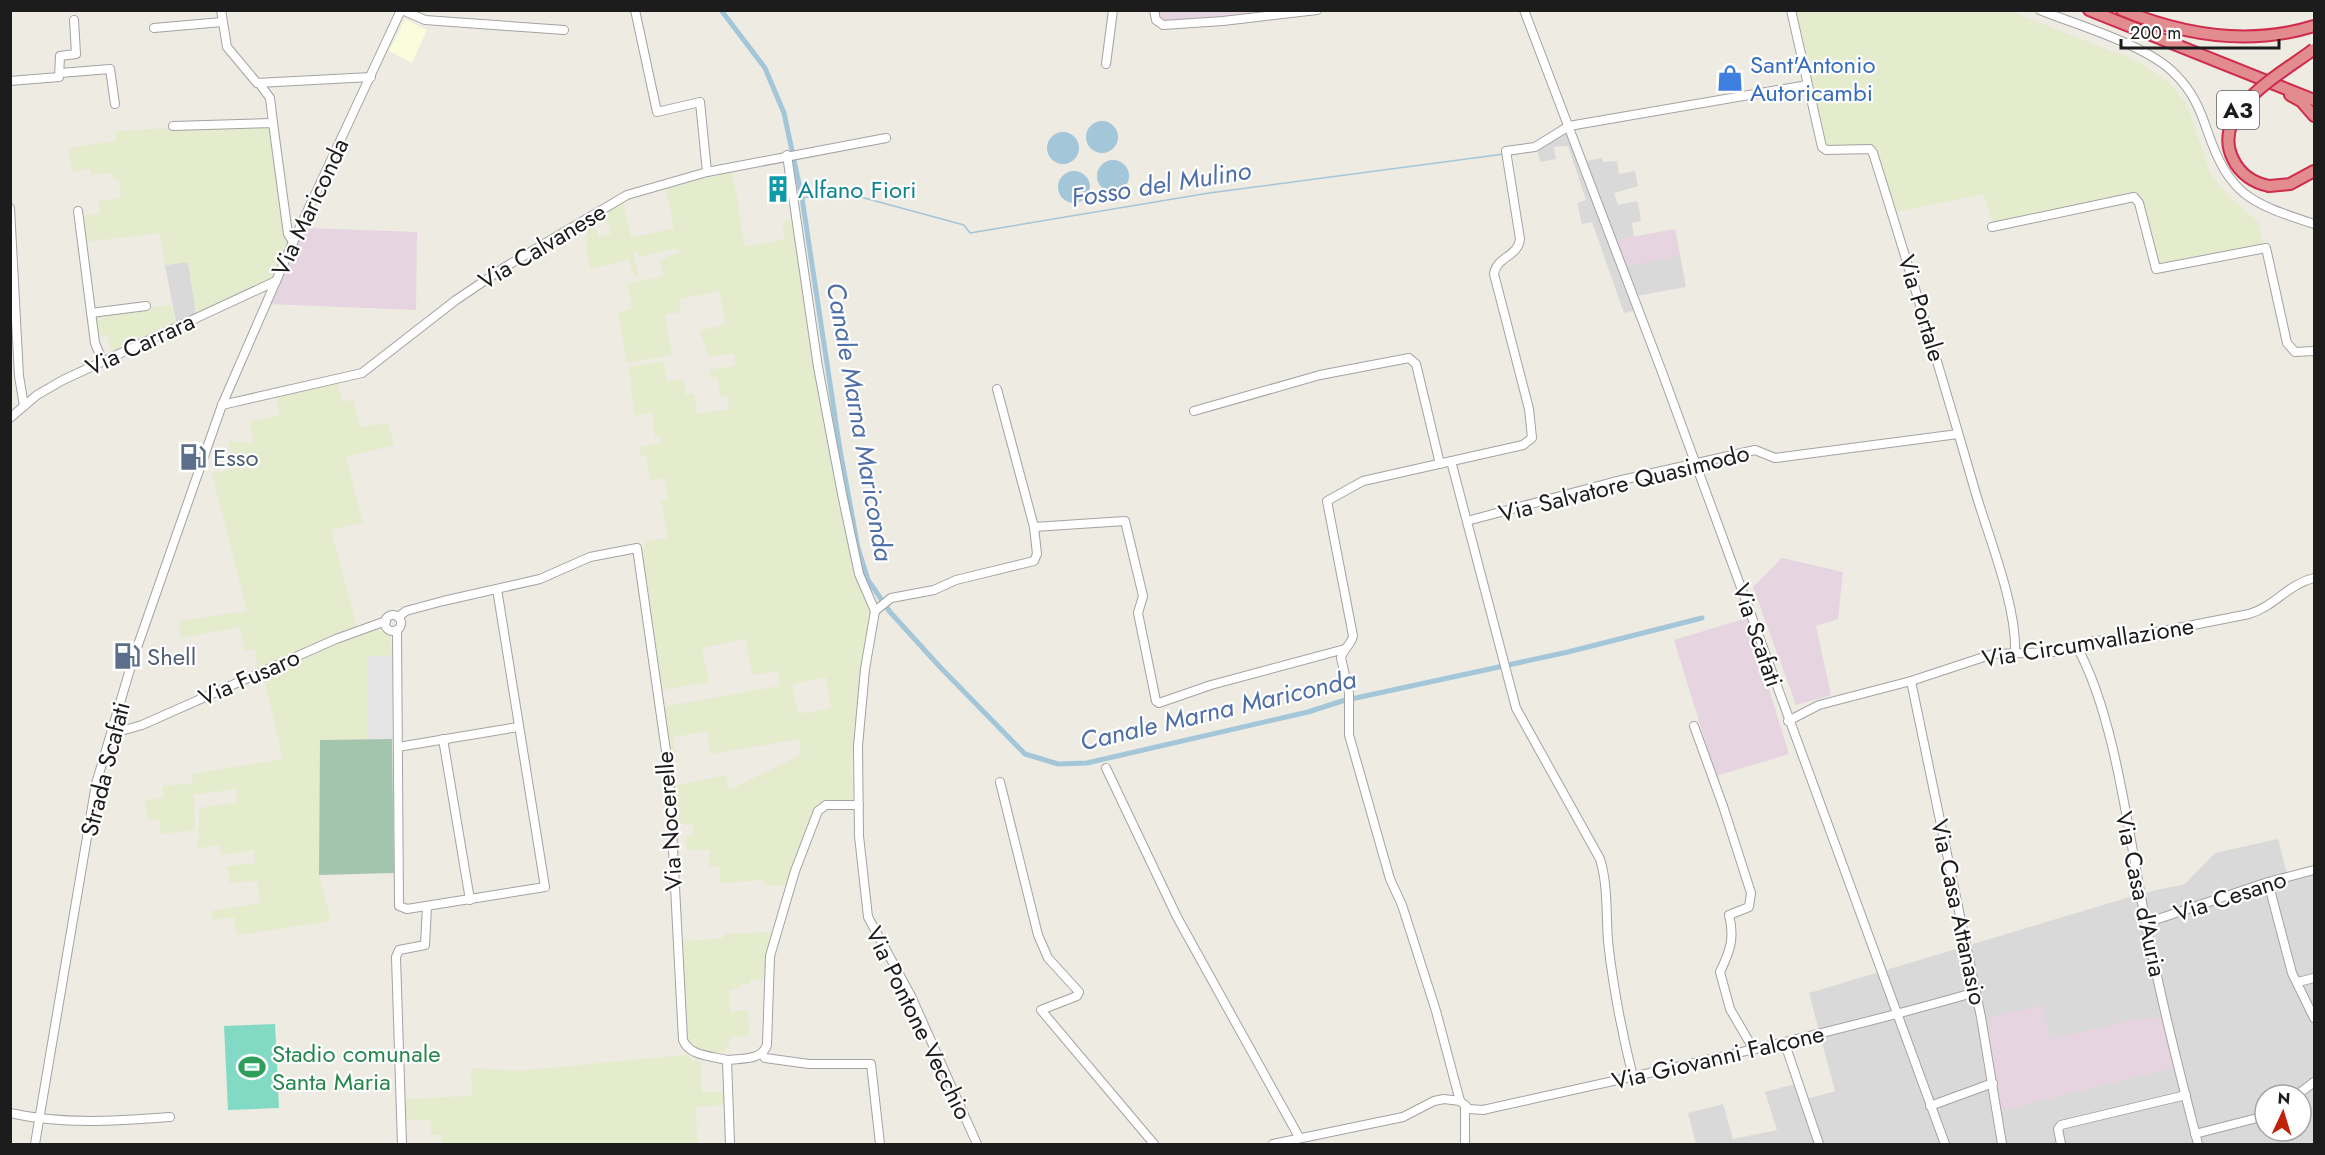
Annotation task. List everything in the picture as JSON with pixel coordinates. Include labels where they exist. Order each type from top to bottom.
[{"type":"highway","name":"A3","points":[[2089,10],[2314,100]]},
{"type":"highway","name":"A3","points":[[2108,10],[2314,92]]},
{"type":"highway","points":[[2122,10],[2185,30],[2251,37],[2282,34],[2314,26]]},
{"type":"highway","name":"A3","points":[[2314,49],[2247,100],[2230,124],[2228,142],[2238,168],[2253,181],[2269,186],[2290,184],[2314,171]]},
{"type":"highway","name":"A3","points":[[2216,61],[2290,95],[2308,108],[2314,116]]},
{"type":"highway","points":[[2298,180],[2314,162]]},
{"type":"street","points":[[220,10],[231,55],[270,98],[288,234],[293,242]]},
{"type":"street","points":[[401,10],[425,20],[564,30]]},
{"type":"street","name":"Via Mariconda","points":[[222,405],[293,242],[401,10]]},
{"type":"street","points":[[636,10],[657,112],[700,102],[707,172]]},
{"type":"street","points":[[1106,64],[1113,10]]},
{"type":"street","points":[[1154,10],[1156,20],[1163,25],[1223,21],[1317,10]]},
{"type":"street","name":"Via Scafati","points":[[1524,10],[1694,462],[1945,1144]]},
{"type":"street","name":"Via Portale","points":[[1791,10],[1824,149],[1864,148],[1874,153],[1931,336],[2006,599],[2015,652]]},
{"type":"street","points":[[2040,10],[2129,46],[2165,65],[2183,82],[2196,102],[2216,155],[2235,186],[2263,206],[2314,224]]},
{"type":"street","points":[[60,74],[60,56],[76,54],[74,21]]},
{"type":"street","points":[[154,28],[222,22]]},
{"type":"street","points":[[10,81],[59,77],[60,74],[110,69],[115,104]]},
{"type":"street","points":[[259,84],[371,77]]},
{"type":"street","points":[[1465,1144],[1462,1103],[1436,1011],[1402,905],[1390,879],[1349,735],[1349,693],[1341,658],[1352,644],[1353,636],[1327,501],[1363,481],[1523,445],[1532,438],[1529,409],[1494,274],[1498,264],[1518,249],[1520,239],[1506,154],[1535,147],[1569,126],[1807,85]]},
{"type":"street","points":[[173,126],[273,123]]},
{"type":"street","name":"Via Calvanese","points":[[222,405],[362,373],[456,300],[562,232],[627,195],[707,172],[791,154],[886,138]]},
{"type":"street","points":[[791,154],[818,367],[842,494],[859,574],[877,609],[891,598],[934,590],[956,579],[1034,561],[1036,558],[1034,527],[1011,432],[997,389]]},
{"type":"street","points":[[1992,227],[2134,197],[2139,202],[2156,269],[2266,248],[2287,344],[2295,352],[2314,351]]},
{"type":"street","points":[[10,208],[19,376],[24,405]]},
{"type":"street","points":[[78,211],[95,343],[102,360]]},
{"type":"street","name":"Via Carrara","points":[[10,418],[24,405],[63,380],[276,281]]},
{"type":"street","points":[[91,313],[146,306]]},
{"type":"street","points":[[1194,411],[1320,375],[1409,358],[1416,364],[1440,464]]},
{"type":"street","name":"Strada Scafati","points":[[35,1144],[96,784],[112,729],[222,405]]},
{"type":"street","name":"Via Salvatore Quasimodo","points":[[1467,521],[1694,462],[1755,450],[1775,458],[1958,434]]},
{"type":"street","points":[[1452,461],[1509,670],[1516,708],[1602,867],[1610,959],[1623,1040],[1633,1077]]},
{"type":"street","points":[[1034,527],[1125,521],[1143,597],[1138,613],[1156,701],[1159,703],[1211,685],[1347,648]]},
{"type":"street","name":"Via Fusaro","points":[[112,729],[121,731],[142,725],[336,639],[386,621],[391,616],[398,617],[406,611],[540,579],[590,557],[634,548],[637,548],[639,552]]},
{"type":"street","name":"Via Nocerelle","points":[[639,552],[669,772],[683,1040],[685,1046],[695,1053],[726,1060],[756,1057],[762,1054]]},
{"type":"street","name":"Via Circumvallazione","points":[[1788,721],[1819,705],[1911,681],[1993,654],[2015,652],[2040,655],[2249,614],[2261,609],[2293,585],[2314,578]]},
{"type":"street","points":[[398,617],[401,624],[397,630],[399,904],[405,909],[545,887],[497,589]]},
{"type":"street","name":"Via Pontone Vecchio","points":[[877,609],[865,669],[858,746],[859,836],[868,917],[911,996],[977,1144]]},
{"type":"street","points":[[386,621],[389,630],[397,630]]},
{"type":"street","name":"Via Casa d'Auria","points":[[2077,646],[2088,668],[2107,731],[2146,923],[2198,1144]]},
{"type":"street","name":"Via Casa Attanasio","points":[[1911,681],[1976,992],[2002,1144]]},
{"type":"street","points":[[1694,726],[1724,806],[1751,893],[1749,907],[1729,915],[1733,932],[1731,950],[1720,972],[1730,1009],[1754,1050]]},
{"type":"street","points":[[398,747],[518,727]]},
{"type":"street","points":[[443,739],[470,900]]},
{"type":"street","points":[[1106,768],[1178,917],[1299,1137]]},
{"type":"street","points":[[1000,782],[1038,935],[1048,958],[1079,992],[1077,996],[1041,1010],[1154,1144]]},
{"type":"street","points":[[859,805],[826,806],[818,811],[795,871],[770,956],[767,1045],[762,1054],[765,1058],[809,1065],[871,1065],[880,1144]]},
{"type":"street","name":"Via Cesano","points":[[2146,923],[2268,882],[2314,870]]},
{"type":"street","points":[[2268,882],[2286,954],[2314,1018]]},
{"type":"street","points":[[402,1144],[396,957],[399,950],[425,945],[427,906]]},
{"type":"street","points":[[2298,982],[2314,978]]},
{"type":"street","name":"Via Giovanni Falcone","points":[[1273,1144],[1394,1119],[1434,1101],[1462,1103],[1469,1109],[1483,1110],[1785,1044],[1976,992]]},
{"type":"street","points":[[1785,1044],[1819,1144]]},
{"type":"street","points":[[726,1060],[730,1144]]},
{"type":"street","points":[[1930,1106],[1993,1083]]},
{"type":"street","points":[[2061,1144],[2058,1129],[2061,1125],[2186,1095]]},
{"type":"street","points":[[10,1113],[39,1119],[122,1122],[170,1118]]},
{"type":"street","points":[[2195,1134],[2253,1119]]},
{"type":"shaded area","points":[[1157,11],[1252,11],[1253,16],[1164,22],[1159,19]]},
{"type":"shaded area","points":[[1796,11],[2010,11],[2139,62],[2169,82],[2187,105],[2210,173],[2228,196],[2258,222],[2264,246],[2158,267],[2139,197],[1994,224],[1983,194],[1895,212],[1876,152],[1825,146],[1809,86]]},
{"type":"shaded area","points":[[405,19],[427,30],[412,63],[389,51]]},
{"type":"shaded area","points":[[1571,122],[1587,161],[1602,158],[1603,162],[1617,161],[1619,174],[1635,171],[1638,186],[1614,193],[1618,205],[1637,201],[1641,221],[1632,223],[1634,237],[1616,241],[1625,266],[1680,255],[1686,287],[1636,296],[1641,309],[1624,313],[1592,222],[1582,224],[1577,203],[1586,200],[1568,146],[1554,147],[1556,159],[1540,162],[1536,144],[1562,124]]},
{"type":"shaded area","points":[[271,123],[289,242],[272,277],[196,313],[188,262],[165,265],[160,233],[83,242],[80,216],[100,214],[99,201],[121,198],[119,180],[114,180],[112,173],[92,175],[90,169],[72,172],[69,148],[116,141],[116,131]]},
{"type":"shaded area","points":[[732,168],[745,247],[785,239],[782,222],[793,220],[810,340],[852,563],[857,582],[872,610],[851,766],[854,799],[822,803],[788,886],[765,885],[764,880],[720,883],[719,867],[710,867],[709,850],[687,850],[686,836],[693,836],[693,824],[674,824],[673,786],[726,775],[729,790],[801,755],[799,739],[711,754],[707,731],[673,737],[677,761],[670,762],[662,707],[780,686],[777,671],[753,675],[745,639],[702,648],[709,682],[660,690],[642,552],[647,541],[668,538],[661,501],[668,499],[665,478],[650,480],[646,455],[641,456],[640,447],[662,443],[662,437],[655,437],[652,413],[635,415],[629,370],[631,367],[664,361],[667,382],[683,379],[686,395],[694,394],[697,414],[729,409],[728,396],[720,397],[717,378],[711,378],[709,370],[736,366],[734,353],[709,357],[700,331],[726,324],[719,291],[679,299],[681,312],[665,315],[672,355],[627,363],[618,312],[632,309],[628,284],[664,276],[660,260],[679,252],[678,248],[639,257],[637,252],[633,252],[638,275],[634,276],[629,260],[590,269],[586,248],[587,234],[581,224],[593,216],[598,237],[611,234],[606,210],[623,200],[631,238],[674,228],[665,184]],"holes":[[[826,677],[831,708],[798,714],[792,684]]]},
{"type":"shaded area","points":[[304,228],[417,232],[416,310],[269,304]]},
{"type":"shaded area","points":[[1675,229],[1680,255],[1626,267],[1615,240]]},
{"type":"shaded area","points":[[188,262],[196,313],[176,322],[165,265]]},
{"type":"shaded area","points":[[171,305],[176,322],[112,351],[106,335],[96,336],[94,316]]},
{"type":"shaded area","points":[[336,382],[343,402],[353,400],[360,427],[388,423],[395,445],[346,457],[363,523],[331,530],[357,628],[258,671],[255,649],[245,651],[240,627],[181,638],[179,621],[247,611],[212,474],[235,468],[229,441],[254,443],[250,422],[280,415],[276,395]]},
{"type":"shaded area","points":[[1782,558],[1843,572],[1838,619],[1816,626],[1831,695],[1796,705],[1753,587]]},
{"type":"shaded area","points":[[1747,618],[1789,754],[1716,776],[1674,640]]},
{"type":"shaded area","points":[[370,627],[390,634],[392,656],[367,657],[368,739],[320,740],[319,875],[331,921],[237,935],[234,917],[213,920],[211,911],[260,903],[257,881],[230,883],[227,866],[255,863],[254,850],[221,855],[219,845],[198,848],[199,808],[237,802],[236,789],[194,795],[195,830],[161,834],[159,819],[147,820],[145,800],[164,798],[163,786],[193,783],[192,774],[283,759],[263,674]]},
{"type":"shaded area","points":[[367,656],[392,656],[392,739],[368,739]]},
{"type":"shaded area","points":[[392,739],[394,873],[319,875],[320,740]]},
{"type":"shaded area","points":[[2278,839],[2287,874],[2314,867],[2314,1144],[1696,1144],[1688,1113],[1723,1104],[1733,1139],[1777,1130],[1765,1092],[1802,1082],[1807,1099],[1835,1091],[1809,993],[2143,893],[2185,884],[2215,853]]},
{"type":"shaded area","points":[[773,932],[764,979],[750,980],[750,984],[740,984],[740,988],[729,990],[730,1012],[748,1010],[749,1036],[730,1037],[730,1047],[725,1047],[725,1053],[694,1050],[685,1040],[678,942],[724,938],[724,934]]},
{"type":"shaded area","points":[[2043,1005],[2050,1039],[2138,1019],[2164,1017],[2178,1067],[2000,1111],[1987,1037],[1990,1036],[1988,1018]]},
{"type":"shaded area","points":[[686,1055],[692,1060],[702,1062],[702,1092],[725,1092],[724,1105],[696,1107],[697,1144],[442,1144],[442,1135],[431,1135],[430,1120],[405,1120],[405,1099],[472,1096],[471,1068],[516,1071]]},
{"type":"green space","name":"Stadio comunale Santa Maria","points":[[275,1024],[279,1108],[228,1110],[224,1026]]},
{"type":"water","points":[[1102,121],[1114,125],[1118,137],[1114,149],[1102,153],[1090,149],[1086,137],[1090,125]]},
{"type":"water","points":[[1063,132],[1075,136],[1079,148],[1075,160],[1063,164],[1051,160],[1047,148],[1051,136]]},
{"type":"water","points":[[1113,160],[1125,164],[1129,176],[1125,188],[1113,192],[1101,188],[1097,176],[1101,164]]},
{"type":"water","points":[[1074,171],[1086,175],[1090,187],[1086,199],[1074,203],[1062,199],[1058,187],[1062,175]]},
{"type":"waterway","name":"Canale Marna Mariconda","points":[[721,10],[765,68],[784,113],[802,198],[840,450],[858,548],[868,580],[890,612],[1025,754],[1058,764],[1087,763],[1308,712],[1342,701],[1568,652],[1702,618]]},
{"type":"waterway","name":"Fosso del Mulino","points":[[802,198],[839,193],[857,196],[964,225],[970,233],[1209,193],[1504,154]]},
{"type":"place","name":"Sant'Antonio Autoricambi","points":[[1730,78]]},
{"type":"place","name":"Alfano Fiori","points":[[778,189]]},
{"type":"place","name":"Esso","points":[[193,457]]},
{"type":"place","name":"Shell","points":[[127,656]]},
{"type":"place","name":"Stadio comunale Santa Maria","points":[[252,1067]]}]
